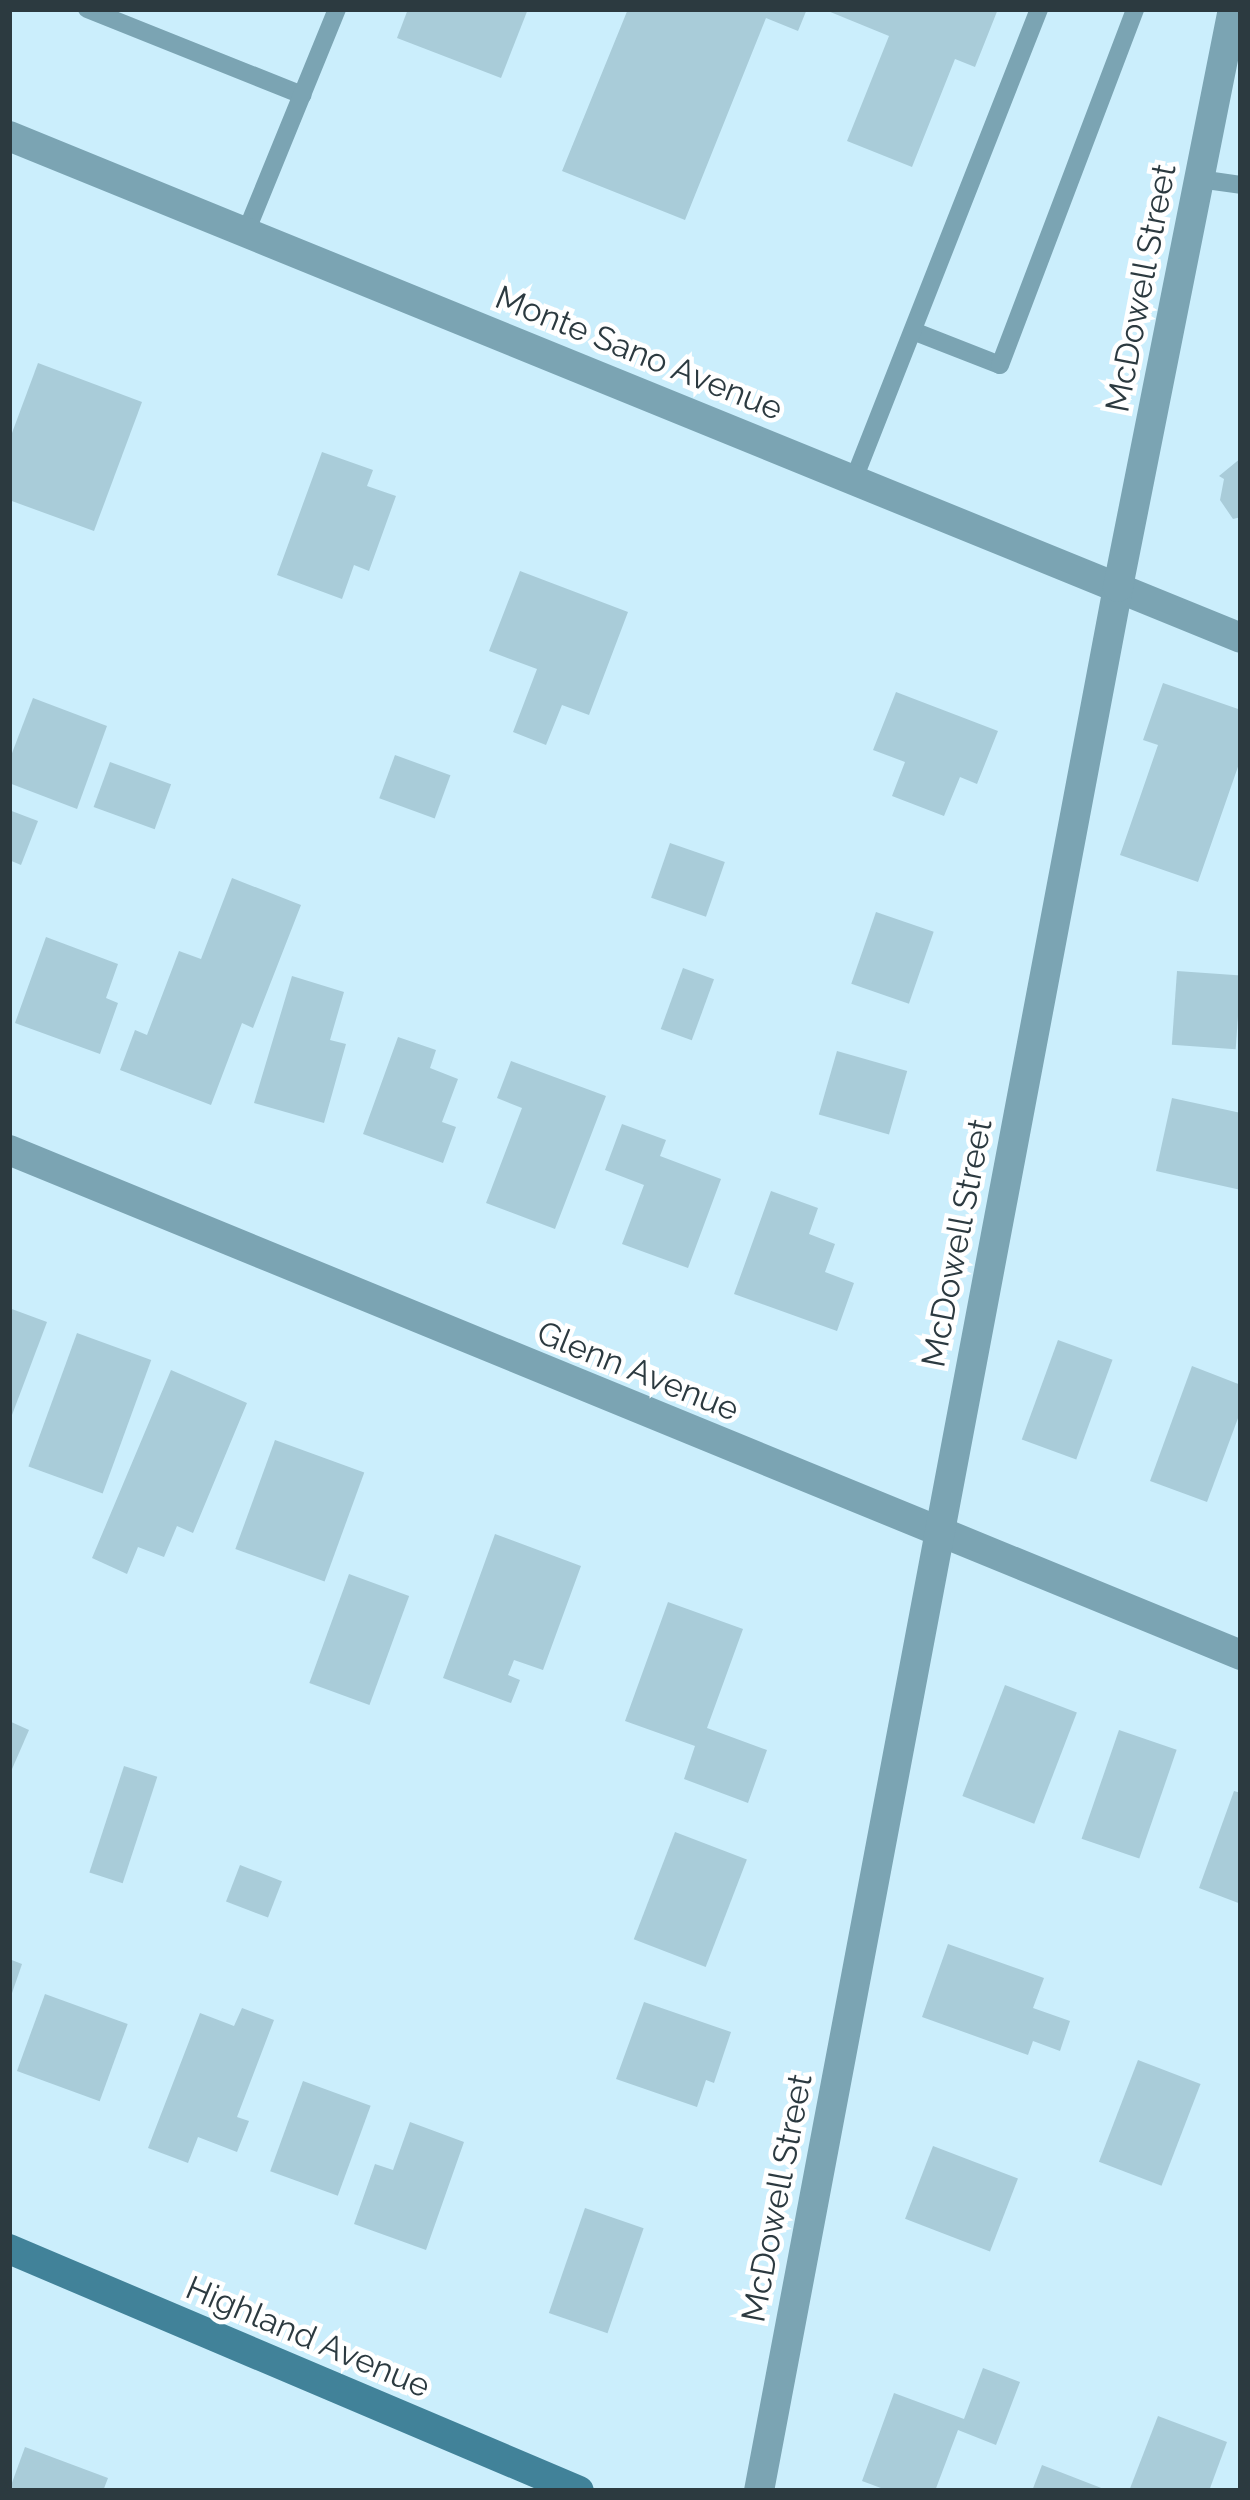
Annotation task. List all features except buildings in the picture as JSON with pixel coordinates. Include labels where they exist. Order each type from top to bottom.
[{"type":"main road","name":"Highland Avenue","points":[[9,2249],[578,2491]]},
{"type":"street","name":"McDowell Street","points":[[759,2491],[1118,587],[1233,9]]},
{"type":"street","name":"Monte Sano Avenue","points":[[9,136],[1241,638]]},
{"type":"street","name":"Glenn Avenue","points":[[9,1150],[1241,1655]]},
{"type":"lane","points":[[87,9],[302,95]]},
{"type":"lane","points":[[246,232],[337,9]]},
{"type":"lane","points":[[854,479],[1039,9]]},
{"type":"lane","points":[[913,331],[1000,365],[1135,9]]},
{"type":"lane","points":[[1199,179],[1241,185]]}]
